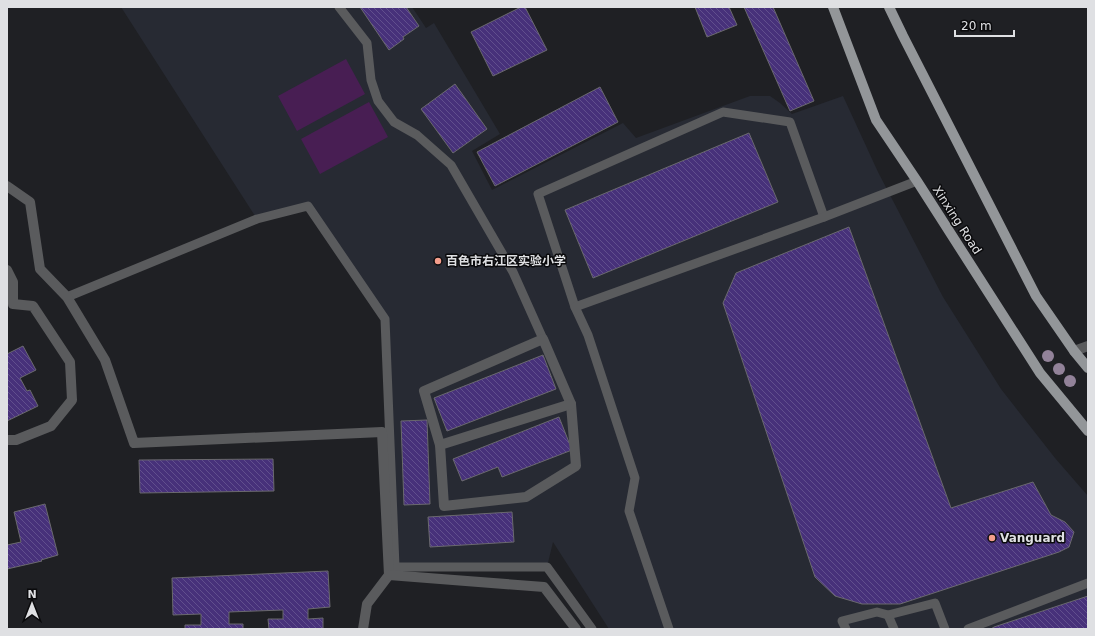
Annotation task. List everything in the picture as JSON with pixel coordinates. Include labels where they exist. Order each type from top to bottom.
[{"type":"main road","name":"Xinxing Road","points":[[833,7],[876,120],[917,181],[1040,374],[1088,431]]},
{"type":"main road","points":[[889,7],[1036,296],[1074,351],[1088,368]]},
{"type":"street","points":[[7,186],[30,202],[40,268],[67,297],[106,360],[134,443],[382,432],[389,575],[367,604],[363,629]]},
{"type":"street","points":[[7,270],[14,282],[13,304],[10,305]]},
{"type":"street","points":[[7,440],[16,440],[51,426],[72,400],[70,362],[33,306],[10,305]]},
{"type":"street","points":[[543,339],[571,404],[576,466],[526,497],[444,506],[440,445],[424,391],[543,339]]},
{"type":"street","points":[[1074,351],[1088,346]]},
{"type":"street","points":[[440,445],[571,404]]},
{"type":"street","points":[[389,575],[544,587],[576,629]]},
{"type":"lane","points":[[339,7],[367,43],[371,80],[378,101],[394,122],[417,135],[451,166],[514,272],[543,339]]},
{"type":"lane","points":[[669,629],[629,511],[635,478],[588,335],[574,307],[538,194],[723,112],[790,122],[824,217]]},
{"type":"lane","points":[[574,307],[824,217],[917,181]]},
{"type":"lane","points":[[67,297],[257,219],[308,206],[385,319],[395,567],[547,567],[592,629]]},
{"type":"lane","points":[[968,629],[1088,583]]},
{"type":"lane","points":[[846,629],[842,621],[877,612],[888,615],[935,603],[945,629]]},
{"type":"lane","points":[[888,615],[894,629]]},
{"type":"shaded area","points":[[121,7],[412,7],[426,28],[434,23],[500,134],[472,151],[492,190],[623,123],[636,138],[750,96],[770,96],[792,114],[843,96],[878,172],[943,297],[1001,389],[1055,458],[1088,496],[1088,629],[609,629],[553,542],[547,567],[395,567],[385,319],[308,206],[257,219]]},
{"type":"shaded area","points":[[346,59],[365,94],[297,131],[278,96]]},
{"type":"shaded area","points":[[369,102],[388,137],[320,174],[301,139]]},
{"type":"building","points":[[360,7],[406,7],[419,26],[403,37],[404,39],[389,50]]},
{"type":"building","points":[[521,7],[525,7],[547,50],[493,76],[471,32]]},
{"type":"building","points":[[695,7],[729,7],[737,25],[707,37]]},
{"type":"building","points":[[744,7],[773,7],[814,101],[790,111]]},
{"type":"building","points":[[455,84],[487,129],[453,153],[421,109]]},
{"type":"building","points":[[600,87],[618,122],[495,186],[477,152]]},
{"type":"building","points":[[749,133],[778,202],[593,278],[565,210]]},
{"type":"building","points":[[849,227],[951,508],[1033,482],[1051,515],[1065,522],[1074,532],[1069,547],[1059,552],[900,604],[862,604],[835,596],[815,577],[723,303],[736,273]]},
{"type":"building","points":[[23,346],[36,370],[20,378],[27,391],[30,390],[38,406],[7,421],[7,354]]},
{"type":"building","points":[[543,355],[556,389],[447,431],[434,398]]},
{"type":"building","points":[[559,417],[572,450],[502,477],[498,467],[462,481],[453,459]]},
{"type":"building","points":[[427,420],[430,504],[404,505],[401,421]]},
{"type":"building","points":[[273,459],[274,491],[140,493],[139,460]]},
{"type":"building","points":[[45,504],[58,555],[41,560],[42,561],[7,569],[7,545],[21,542],[14,512]]},
{"type":"building","points":[[512,512],[514,542],[430,547],[428,517]]},
{"type":"building","points":[[328,571],[330,607],[308,609],[308,619],[323,618],[323,629],[269,629],[268,619],[283,619],[283,610],[229,612],[229,624],[243,624],[243,629],[185,629],[185,625],[201,625],[201,614],[173,615],[172,578]]},
{"type":"building","points":[[1088,596],[1088,629],[991,629],[994,627]]},
{"type":"place","name":"百色市右江区实验小学","points":[[438,261]]},
{"type":"place","name":"Vanguard","points":[[992,538]]}]
